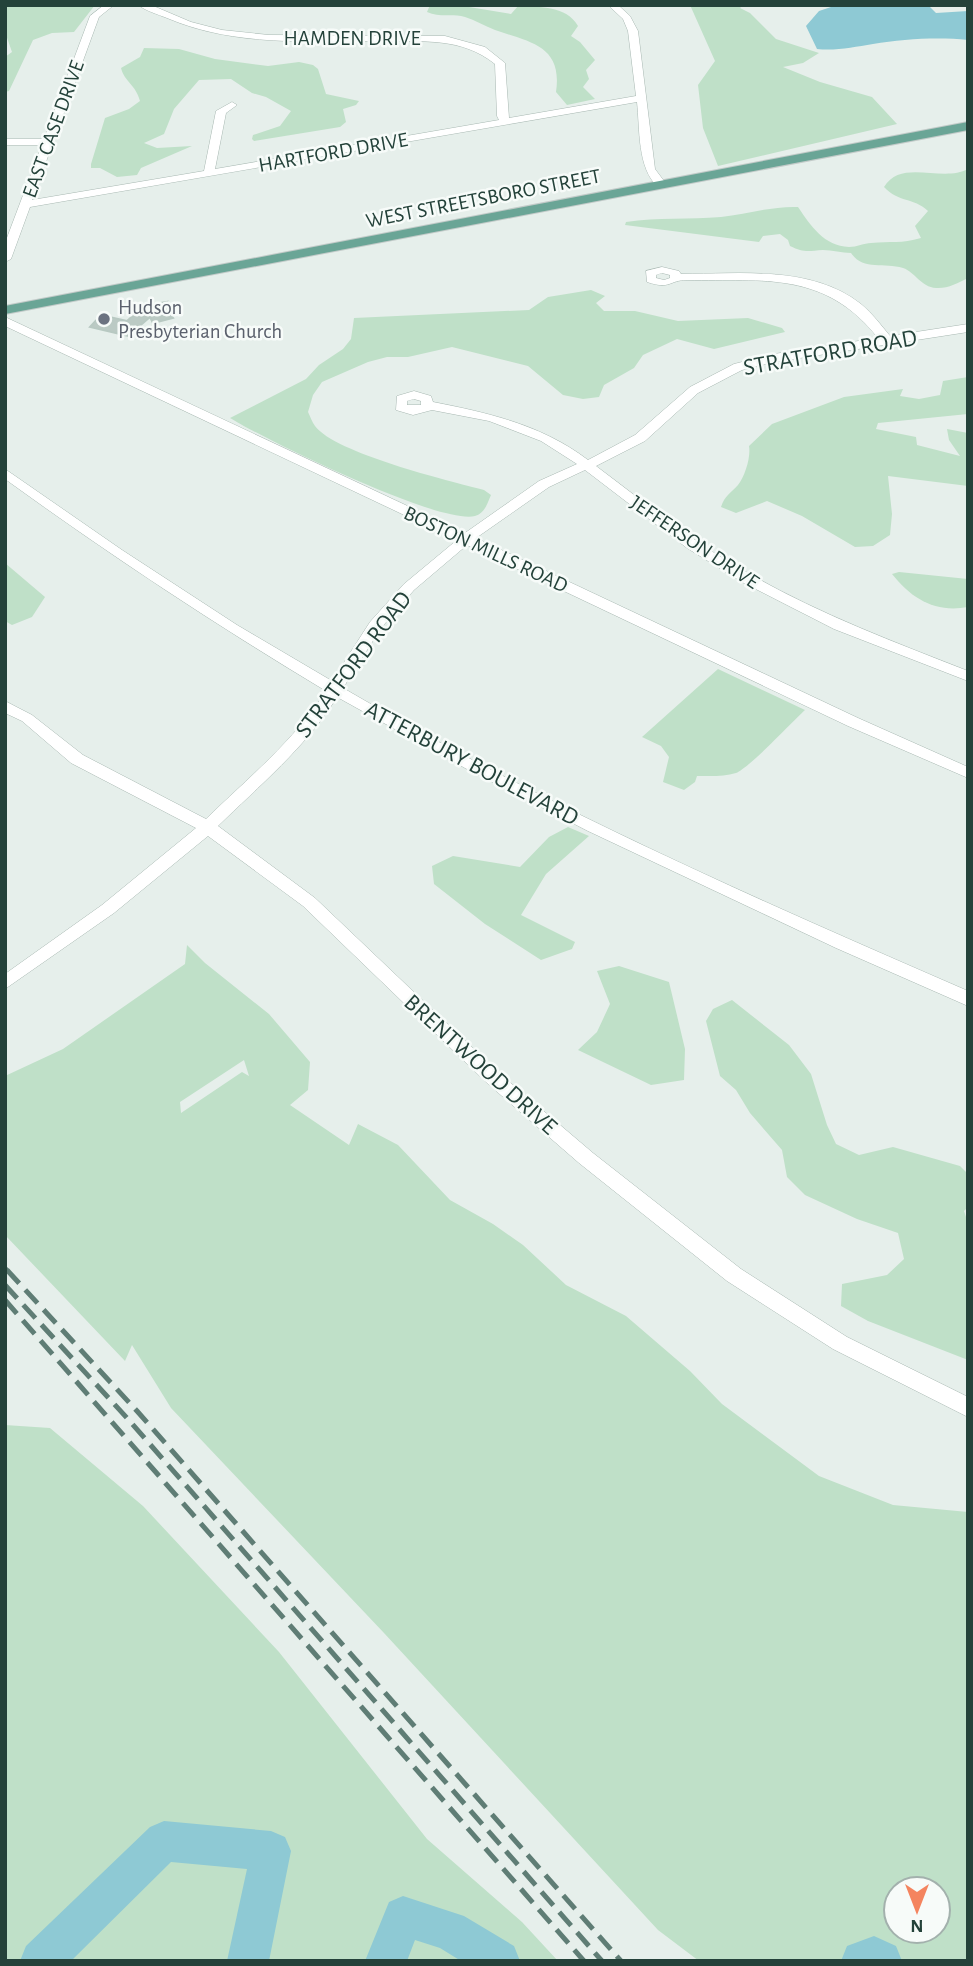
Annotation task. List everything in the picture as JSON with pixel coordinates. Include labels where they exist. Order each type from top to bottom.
[{"type":"main road","name":"WEST STREETSBORO STREET","points":[[5,310],[968,126]]},
{"type":"street","name":"EAST CASE DRIVE","points":[[5,259],[95,16],[110,5]]},
{"type":"street","name":"HAMDEN DRIVE","points":[[142,5],[188,24],[230,35],[269,38],[436,38],[470,44],[487,51],[500,63],[502,116],[506,121]]},
{"type":"street","points":[[611,5],[631,24],[651,174],[662,185]]},
{"type":"street","name":"HARTFORD DRIVE","points":[[25,205],[641,98]]},
{"type":"street","points":[[210,174],[209,165],[219,117],[221,111],[232,105]]},
{"type":"street","points":[[5,142],[48,142]]},
{"type":"street","points":[[677,277],[786,280],[811,284],[835,292],[856,305],[887,341]]},
{"type":"street","name":"BOSTON MILLS ROAD","points":[[5,321],[853,722],[968,773]]},
{"type":"street","name":"STRATFORD ROAD","points":[[5,983],[108,909],[207,827],[281,756],[321,712],[375,625],[418,579],[466,539],[544,484],[608,457],[640,438],[694,390],[723,373],[774,358],[968,328]]},
{"type":"street","name":"JEFFERSON DRIVE","points":[[428,405],[465,411],[516,425],[546,438],[587,465],[668,528],[747,579],[838,625],[968,676]]},
{"type":"street","name":"ATTERBURY BOULEVARD","points":[[5,473],[151,575],[335,689],[555,809],[730,894],[968,999]]},
{"type":"street","name":"BRENTWOOD DRIVE","points":[[5,706],[27,718],[77,760],[207,827],[309,902],[493,1078],[673,1229],[803,1322],[879,1365],[968,1408]]},
{"type":"green space","points":[[5,5],[95,5],[74,32],[52,33],[33,40],[9,91],[5,92],[5,57],[12,52],[5,32]]},
{"type":"green space","points":[[430,5],[457,5],[511,14],[519,5],[552,9],[567,14],[578,26],[571,36],[580,42],[595,60],[586,70],[589,79],[583,87],[595,99],[567,105],[556,92],[557,76],[554,64],[541,48],[465,17],[427,12]]},
{"type":"green space","points":[[690,5],[743,5],[740,8],[750,13],[776,39],[819,53],[803,63],[783,67],[820,82],[872,97],[897,124],[718,166],[703,128],[698,85],[715,61]]},
{"type":"green space","points":[[144,48],[179,49],[215,59],[268,66],[299,62],[313,65],[318,69],[326,94],[359,101],[356,105],[343,109],[346,122],[340,127],[254,141],[253,135],[280,126],[291,111],[266,97],[252,93],[231,79],[199,80],[174,109],[164,134],[144,143],[157,148],[192,146],[141,168],[137,175],[117,177],[100,168],[91,168],[91,164],[105,118],[129,109],[140,101],[121,68],[140,57]]},
{"type":"green space","points":[[968,169],[968,278],[944,288],[926,285],[903,268],[862,262],[851,253],[799,250],[790,246],[788,240],[780,234],[763,236],[759,242],[625,225],[626,222],[638,220],[721,217],[798,207],[819,234],[840,246],[908,241],[921,238],[915,226],[928,211],[895,196],[884,187],[891,178],[911,172],[946,174]]},
{"type":"green space","points":[[591,290],[605,296],[596,303],[604,311],[635,311],[678,321],[748,318],[782,328],[785,332],[714,349],[677,339],[643,355],[634,368],[604,385],[599,397],[583,399],[563,395],[528,366],[452,347],[408,357],[387,357],[368,362],[322,382],[313,395],[308,412],[315,426],[327,436],[368,456],[484,490],[491,495],[487,505],[475,516],[456,515],[427,508],[391,495],[278,444],[230,418],[306,379],[319,365],[343,349],[351,339],[354,318],[529,310],[548,297]]},
{"type":"green space","points":[[968,377],[968,414],[878,423],[876,429],[916,437],[917,445],[960,456],[949,440],[947,429],[968,433],[968,486],[888,476],[892,514],[890,535],[873,546],[855,547],[802,516],[767,501],[736,513],[721,507],[743,477],[749,446],[772,424],[844,397],[903,389],[900,396],[919,399],[940,395],[943,381]]},
{"type":"green space","points":[[5,563],[45,597],[32,617],[12,625],[5,621]]},
{"type":"green space","points":[[899,572],[968,579],[968,607],[945,608],[925,602],[908,591],[892,574]]},
{"type":"green space","points":[[718,669],[805,710],[760,754],[736,773],[697,776],[695,782],[684,790],[663,782],[669,757],[661,746],[642,737]]},
{"type":"green space","points":[[568,827],[589,836],[546,874],[521,915],[575,942],[572,949],[541,960],[485,924],[434,884],[432,866],[453,856],[520,867],[549,837]]},
{"type":"green space","points":[[187,945],[205,963],[269,1014],[310,1062],[308,1090],[290,1105],[349,1145],[358,1124],[398,1145],[450,1200],[493,1224],[523,1245],[566,1285],[626,1316],[690,1371],[722,1404],[819,1476],[893,1505],[968,1512],[968,1961],[699,1961],[658,1930],[384,1633],[171,1408],[132,1345],[125,1361],[5,1235],[5,1076],[63,1049],[185,964]],"holes":[[[244,1060],[249,1076],[242,1072],[181,1113],[180,1102]]]},
{"type":"green space","points":[[619,966],[669,982],[685,1049],[684,1080],[651,1085],[578,1050],[597,1032],[610,1004],[597,971]]},
{"type":"green space","points":[[732,1000],[789,1045],[811,1074],[836,1144],[859,1155],[893,1147],[960,1166],[968,1174],[968,1207],[964,1211],[968,1223],[968,1360],[868,1321],[841,1306],[842,1284],[887,1275],[904,1259],[898,1233],[857,1219],[805,1195],[787,1177],[782,1150],[750,1113],[736,1090],[720,1076],[706,1021],[713,1009]]},
{"type":"green space","points":[[5,1425],[50,1428],[143,1506],[279,1652],[427,1839],[522,1922],[558,1961],[5,1961]]},
{"type":"water","points":[[837,5],[928,5],[936,13],[968,11],[968,40],[920,39],[817,49],[806,26],[819,11]]},
{"type":"building","name":"Hudson Presbyterian Church","points":[[166,302],[163,305],[173,318],[153,323],[150,317],[128,336],[90,327],[101,315],[127,321],[144,306]]},
{"type":"waterway","points":[[41,1961],[164,1841],[271,1851],[248,1961]]},
{"type":"waterway","points":[[386,1961],[403,1916],[450,1930],[499,1961]]},
{"type":"waterway","points":[[862,1961],[874,1957],[881,1961]]},
{"type":"railway","points":[[7,1270],[137,1411],[621,1961]]},
{"type":"railway","points":[[5,1285],[127,1418],[602,1961]]},
{"type":"railway","points":[[5,1300],[584,1961]]},
{"type":"place","name":"Hudson Presbyterian Church","points":[[104,319]]}]
